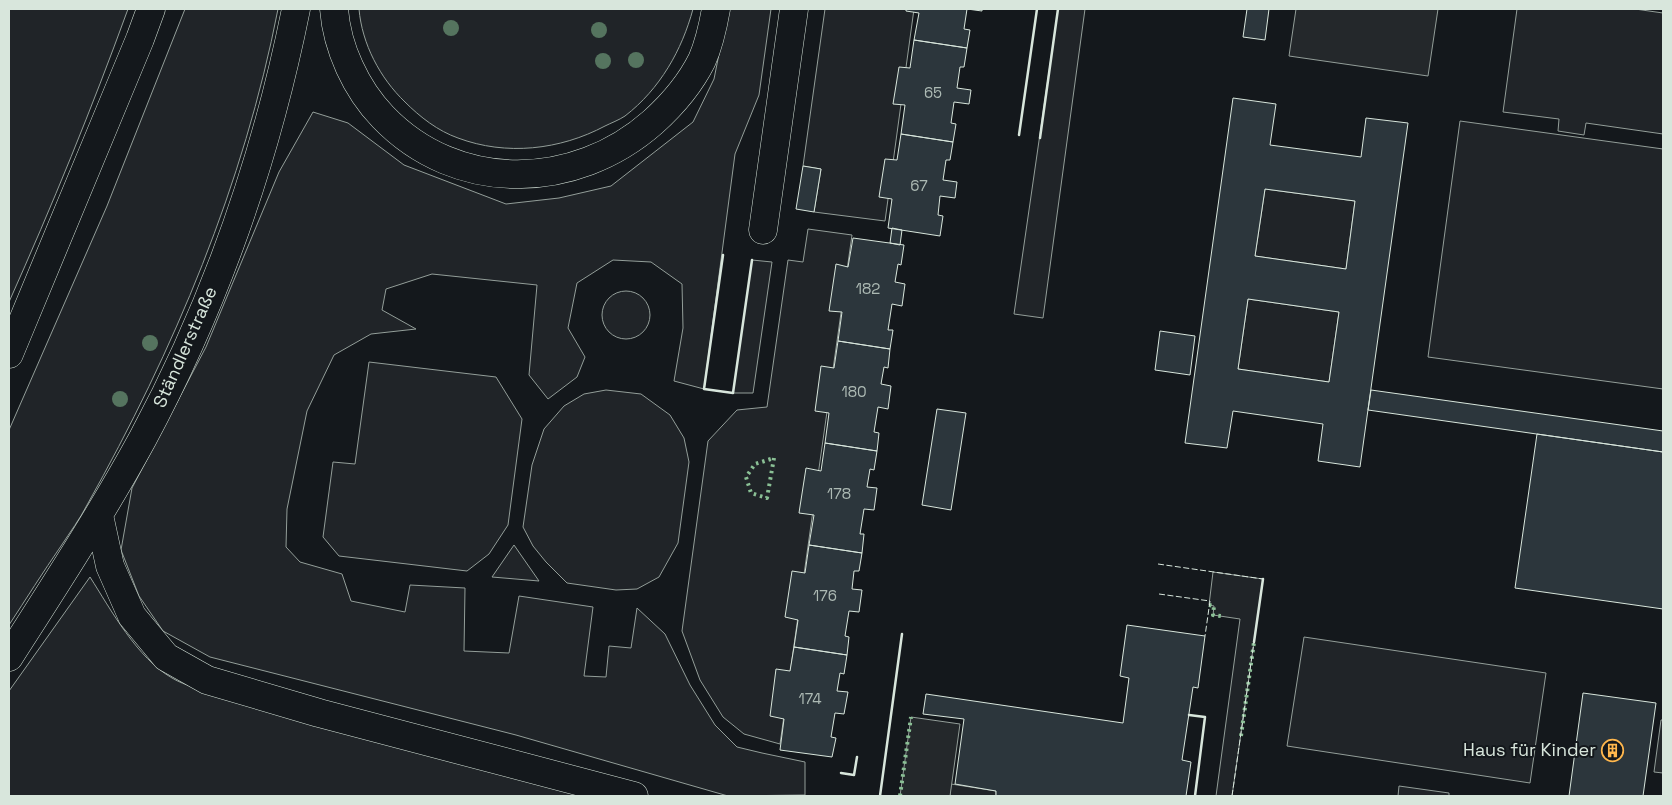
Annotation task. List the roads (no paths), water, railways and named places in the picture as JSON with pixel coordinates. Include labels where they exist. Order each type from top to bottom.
[{"type":"main road","points":[[9,354],[151,9]]},
{"type":"main road","name":"Ständlerstraße","points":[[9,657],[100,515],[178,368],[240,217],[266,133],[296,9]]},
{"type":"main road","points":[[334,9],[335,20],[348,64],[371,105],[388,123],[409,140],[453,164],[483,172],[539,174],[594,159],[617,148],[643,130],[669,108],[687,85],[702,59],[713,26],[716,9]]},
{"type":"main road","points":[[762,230],[794,9]]},
{"type":"main road","points":[[100,515],[110,566],[132,616],[166,658],[207,680],[319,713],[634,796]]},
{"type":"place","name":"Haus für Kinder","points":[[1612,750]]}]
